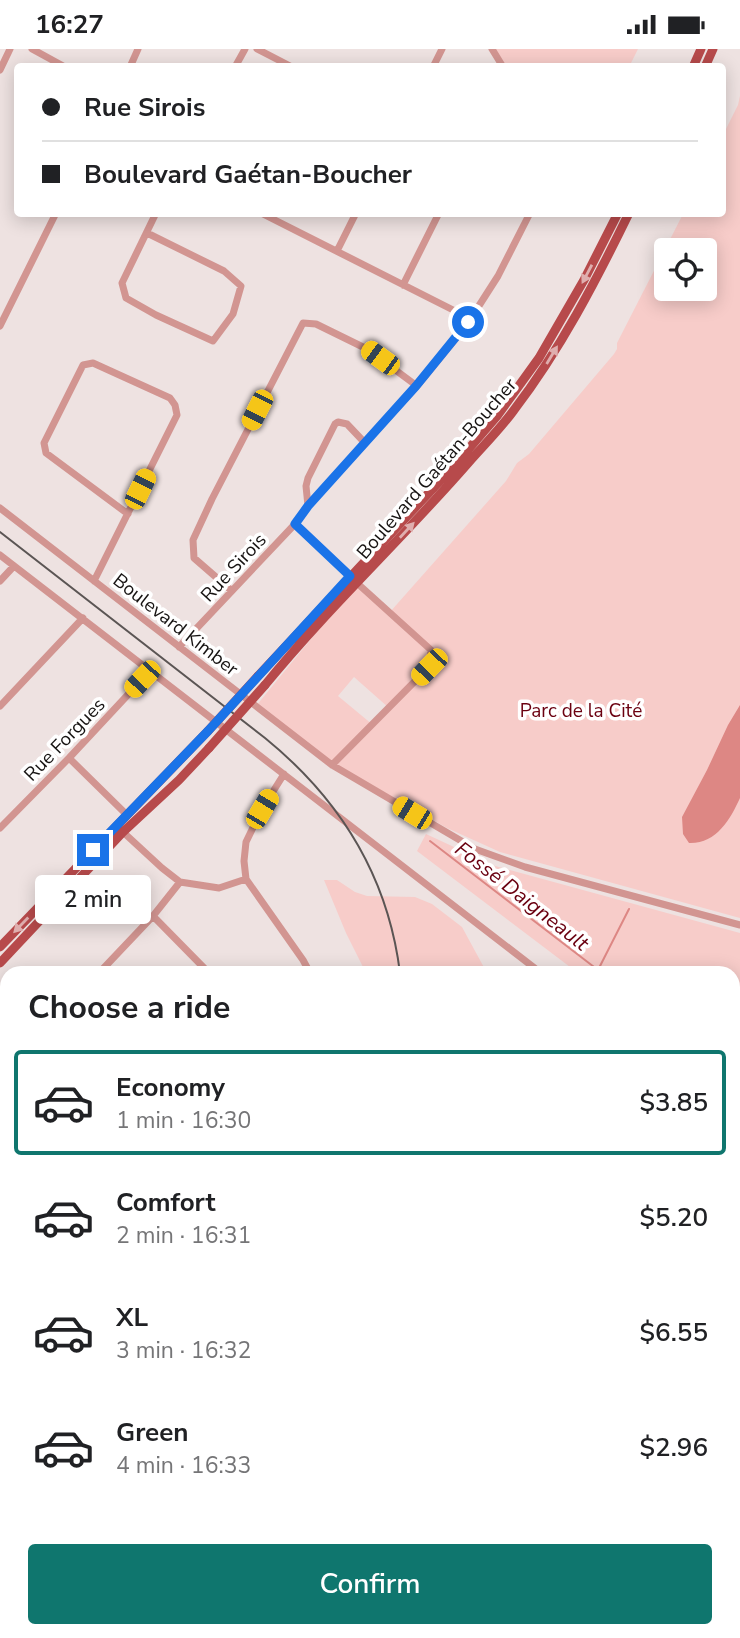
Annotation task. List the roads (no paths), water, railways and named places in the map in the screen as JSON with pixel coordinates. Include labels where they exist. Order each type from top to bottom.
[{"type":"main road","name":"Boulevard Gaétan-Boucher","points":[[354,580],[514,394],[539,358],[584,280],[616,217]]},
{"type":"main road","name":"Boulevard Gaétan-Boucher","points":[[0,947],[451,483],[513,412],[554,352],[595,281],[627,217]]},
{"type":"main road","name":"Boulevard Gaétan-Boucher","points":[[0,963],[123,832],[209,748],[273,666]]},
{"type":"street","points":[[0,70],[10,49]]},
{"type":"street","points":[[32,49],[58,63]]},
{"type":"street","points":[[257,49],[284,63]]},
{"type":"street","points":[[0,326],[54,217]]},
{"type":"street","points":[[148,233],[224,271],[241,286],[233,314],[212,341],[126,298],[122,283],[154,217]]},
{"type":"street","points":[[276,217],[463,316],[468,322]]},
{"type":"street","points":[[337,251],[354,217]]},
{"type":"street","points":[[403,285],[437,217]]},
{"type":"street","name":"Rue Sirois","points":[[179,647],[295,524],[416,386],[468,322],[498,276],[528,217]]},
{"type":"street","points":[[232,590],[194,558],[193,540],[303,323],[316,324],[367,349],[416,386]]},
{"type":"street","points":[[94,581],[128,514],[177,415],[170,398],[93,363],[83,365],[44,443],[46,453],[128,514]]},
{"type":"street","points":[[308,506],[308,478],[335,424],[347,424],[365,443]]},
{"type":"street","name":"Boulevard Kimber","points":[[0,508],[332,765],[475,849],[525,867],[740,925]]},
{"type":"street","points":[[295,524],[431,650],[429,667],[332,765]]},
{"type":"street","points":[[0,555],[532,966]]},
{"type":"street","points":[[0,581],[14,566]]},
{"type":"street","points":[[0,706],[83,618]]},
{"type":"street","name":"Rue Forgues","points":[[0,828],[149,671]]},
{"type":"street","points":[[69,758],[127,815]]},
{"type":"street","points":[[284,774],[262,809],[246,842],[246,879],[306,966]]},
{"type":"street","points":[[123,832],[180,882],[219,888],[246,879]]},
{"type":"street","points":[[106,966],[153,916],[180,882]]},
{"type":"street","points":[[153,916],[202,966]]},
{"type":"waterway","name":"Fossé Daigneault","points":[[430,841],[593,966]]},
{"type":"waterway","points":[[600,966],[629,909]]},
{"type":"railway","points":[[0,532],[265,738],[316,787],[338,814],[372,872],[394,938],[399,966]]},
{"type":"park label","name":"Parc de la Cité","points":[[581,710]]}]
